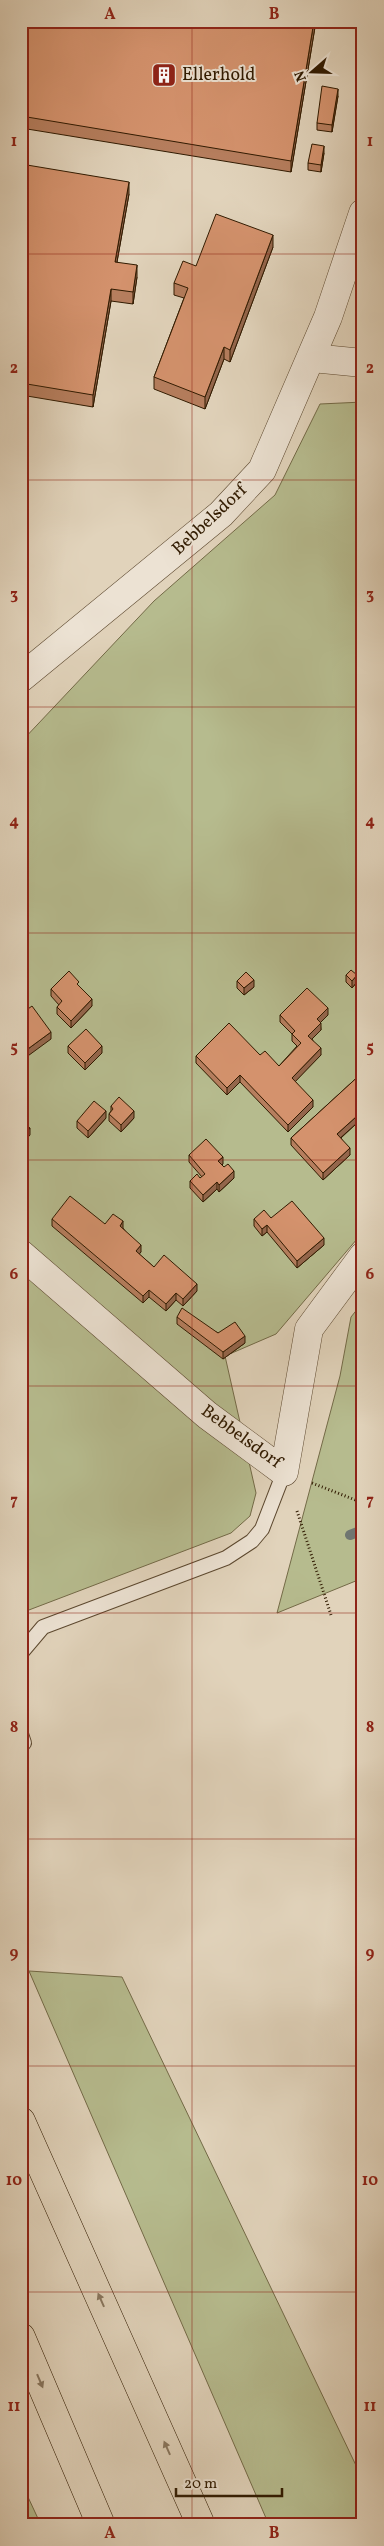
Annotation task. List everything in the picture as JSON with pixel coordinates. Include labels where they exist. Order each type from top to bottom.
[{"type":"highway","points":[[21,2122],[201,2525]]},
{"type":"highway","points":[[21,2336],[101,2525]]},
{"type":"street","name":"Bebbelsdorf","points":[[21,678],[221,514],[262,470],[328,318],[363,213]]},
{"type":"street","points":[[312,358],[363,364]]},
{"type":"street","name":"Bebbelsdorf","points":[[21,1254],[207,1415],[284,1472],[309,1329],[363,1256]]},
{"type":"lane","points":[[21,1654],[43,1627],[226,1558],[252,1541],[262,1530],[284,1472]]},
{"type":"path","points":[[284,1472],[358,1501],[363,1500]]},
{"type":"path","points":[[284,1472],[331,1615]]},
{"type":"green space","points":[[363,402],[363,1232],[276,1334],[225,1356],[256,1493],[250,1516],[231,1533],[21,1613],[21,742],[154,601],[275,495],[320,404]]},
{"type":"green space","points":[[363,1302],[363,1578],[277,1613],[340,1376],[351,1317]]},
{"type":"green space","points":[[29,1971],[122,1977],[363,2480],[363,2525],[269,2525]]},
{"type":"green space","points":[[21,2482],[41,2525],[21,2525]]},
{"type":"building","name":"Ellerhold","points":[[21,21],[314,21],[291,161],[21,116]]},
{"type":"building","points":[[322,86],[338,89],[332,125],[317,123]]},
{"type":"building","points":[[312,144],[324,146],[321,165],[308,163]]},
{"type":"building","points":[[21,164],[129,182],[115,262],[137,265],[133,292],[111,289],[93,395],[21,383]]},
{"type":"building","points":[[216,214],[273,235],[230,350],[224,347],[205,397],[154,377],[188,288],[174,283],[183,261],[196,266]]},
{"type":"building","points":[[363,957],[363,968],[357,963]]},
{"type":"building","points":[[351,970],[357,975],[352,981],[346,975]]},
{"type":"building","points":[[69,971],[79,982],[77,984],[92,999],[71,1021],[57,1007],[62,1001],[51,989]]},
{"type":"building","points":[[246,972],[254,980],[244,988],[237,981]]},
{"type":"building","points":[[307,988],[328,1008],[317,1019],[321,1023],[308,1036],[321,1048],[292,1078],[313,1100],[288,1125],[240,1075],[227,1088],[196,1056],[229,1023],[260,1055],[265,1051],[279,1066],[301,1043],[292,1034],[295,1031],[280,1015]]},
{"type":"building","points":[[32,1006],[51,1032],[21,1054],[21,1014]]},
{"type":"building","points":[[86,1029],[102,1046],[85,1063],[68,1046]]},
{"type":"building","points":[[363,1072],[363,1124],[357,1116],[337,1134],[350,1148],[323,1173],[291,1138]]},
{"type":"building","points":[[119,1097],[134,1111],[121,1125],[109,1114],[113,1109],[111,1106]]},
{"type":"building","points":[[94,1101],[106,1111],[88,1131],[77,1121]]},
{"type":"building","points":[[21,1120],[30,1128],[21,1138]]},
{"type":"building","points":[[206,1139],[223,1157],[218,1161],[224,1167],[228,1164],[234,1171],[219,1185],[217,1182],[203,1195],[190,1181],[197,1174],[200,1178],[205,1174],[189,1155]]},
{"type":"building","points":[[70,1196],[105,1224],[113,1214],[123,1221],[120,1226],[141,1245],[136,1251],[154,1267],[164,1255],[197,1284],[183,1299],[176,1293],[166,1304],[149,1290],[143,1296],[52,1219]]},
{"type":"building","points":[[292,1201],[324,1238],[297,1261],[267,1225],[262,1229],[254,1219],[264,1210],[271,1218]]},
{"type":"building","points":[[182,1308],[218,1333],[235,1322],[245,1336],[223,1352],[177,1317]]},
{"type":"waterway","points":[[350,1535],[363,1530]]},
{"type":"place","name":"Ellerhold","points":[[164,75]]}]
